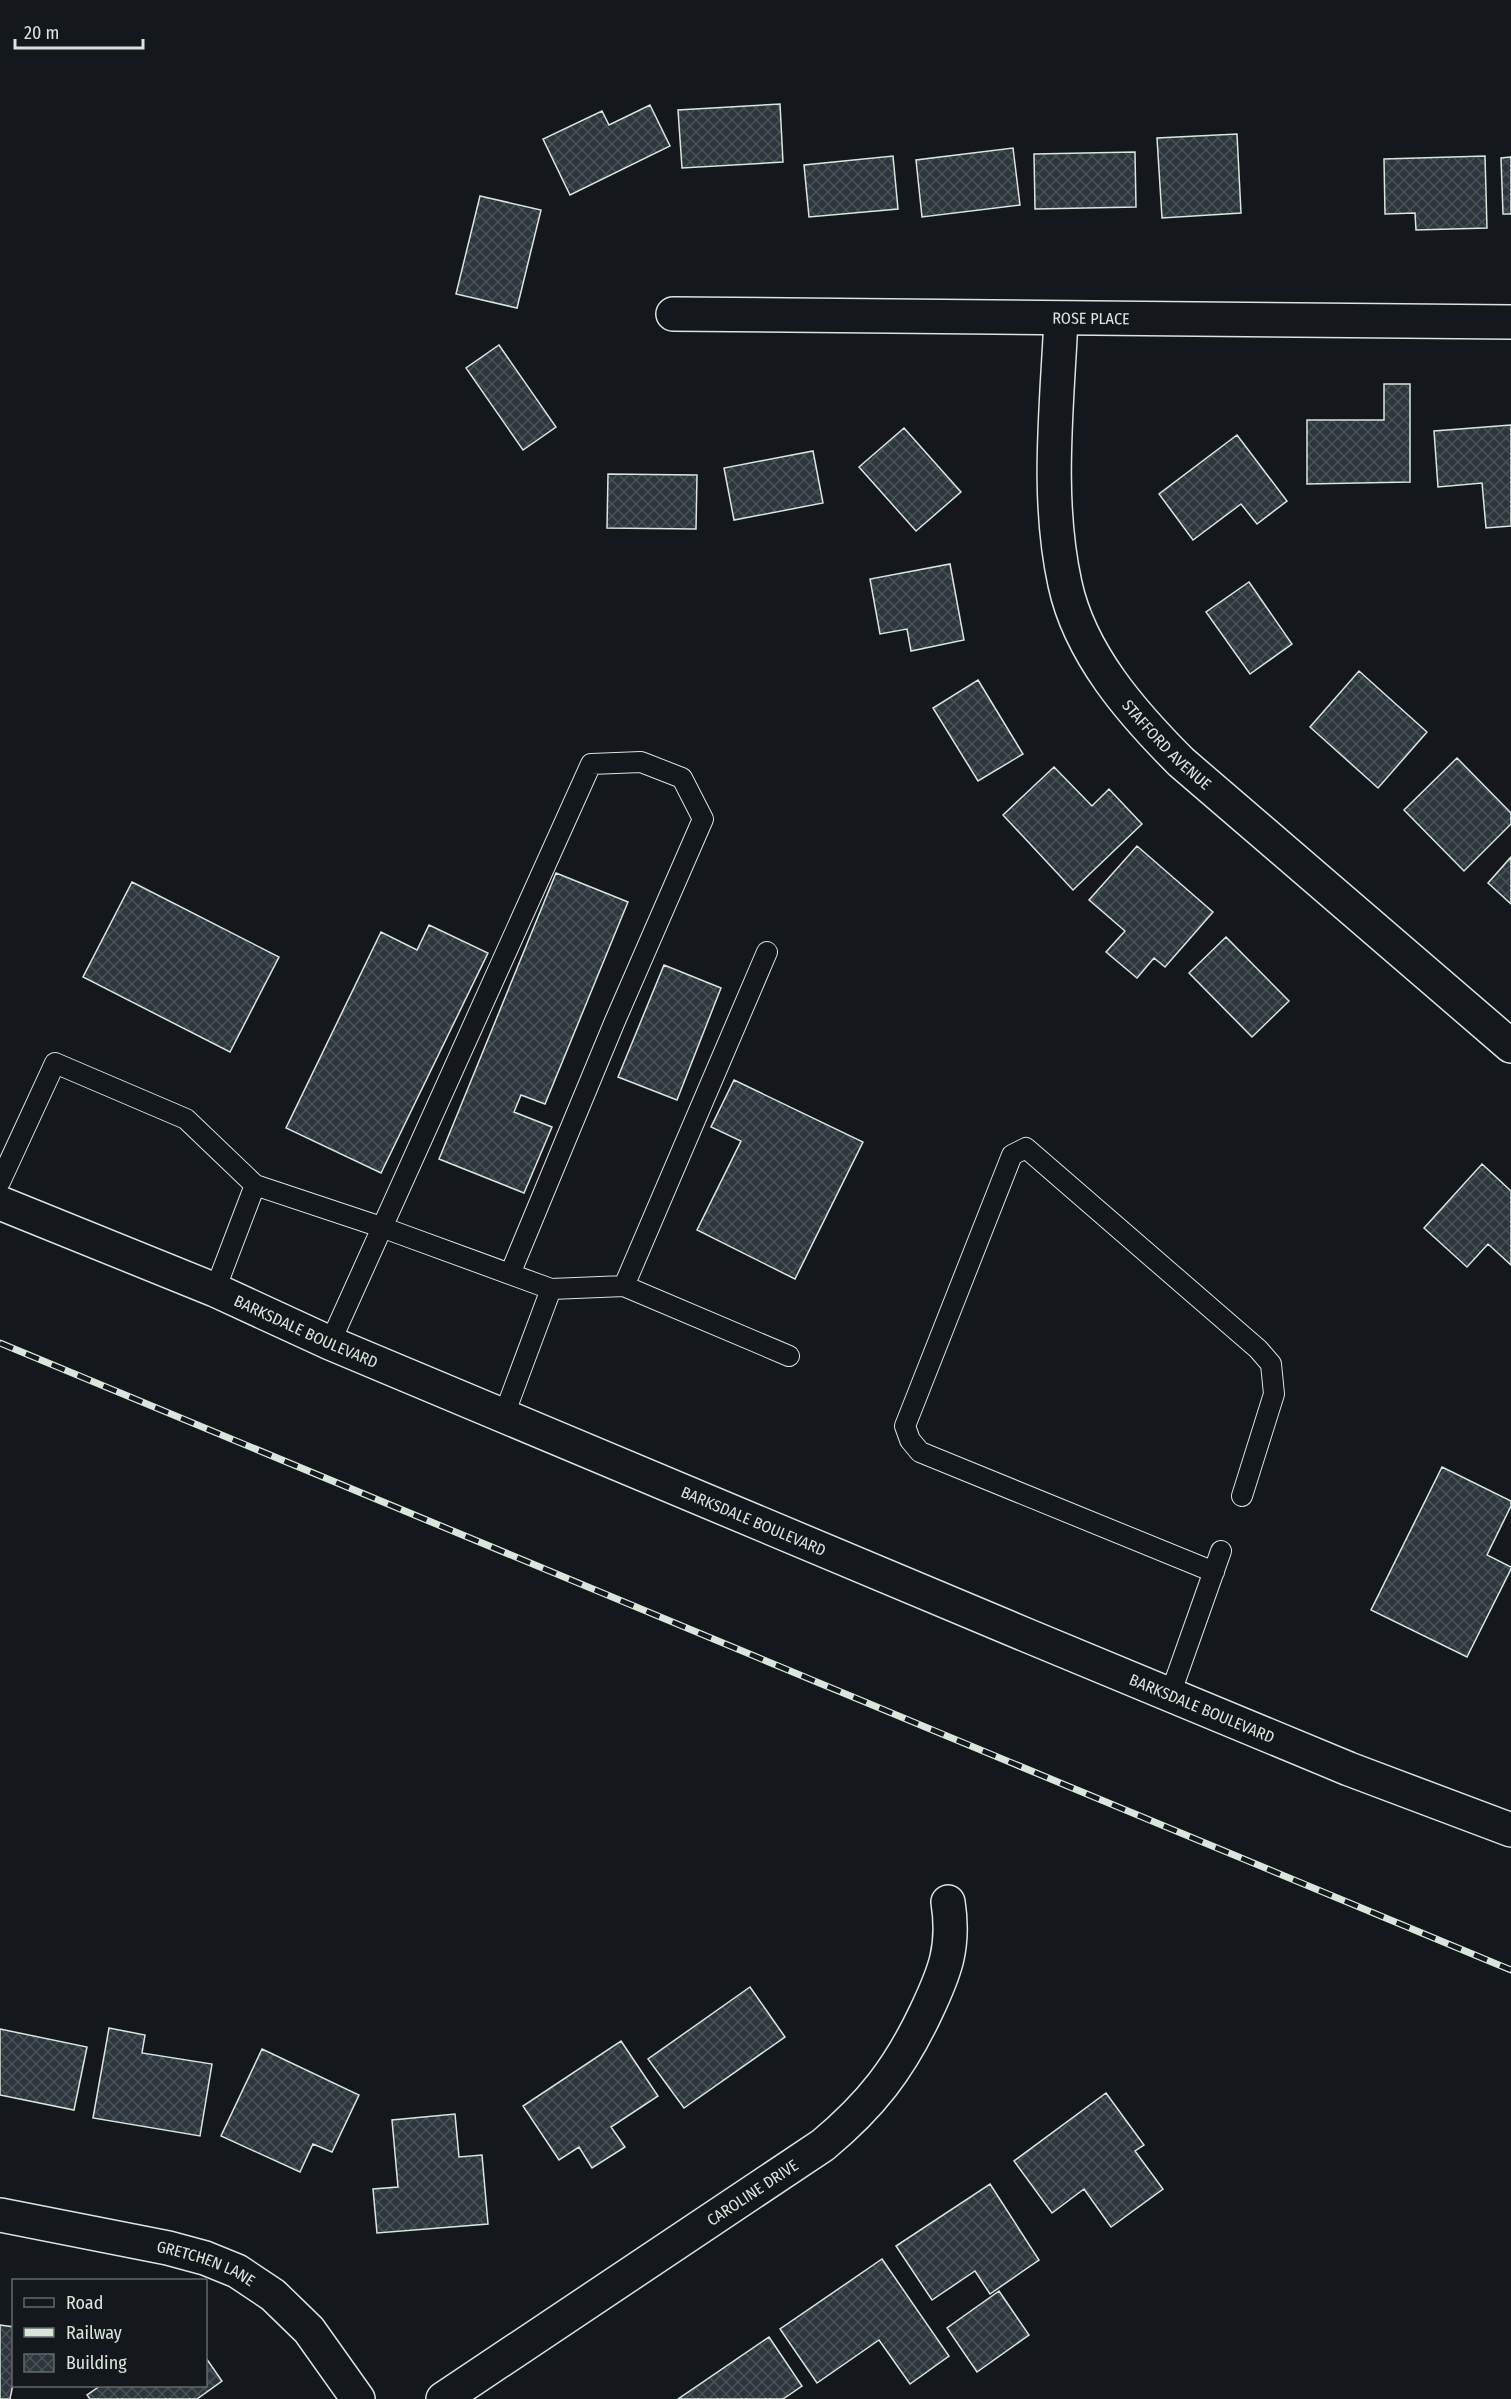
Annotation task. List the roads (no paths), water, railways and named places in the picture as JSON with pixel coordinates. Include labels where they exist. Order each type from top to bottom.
[{"type":"street","name":"ROSE PLACE","points":[[673,314],[1511,322]]},
{"type":"street","name":"STAFFORD AVENUE","points":[[1061,319],[1055,465],[1057,530],[1065,585],[1080,626],[1114,685],[1150,731],[1181,762],[1511,1046]]},
{"type":"street","name":"BARKSDALE BOULEVARD","points":[[0,1203],[215,1290],[330,1343],[1170,1695],[1349,1769],[1511,1830]]},
{"type":"street","name":"CAROLINE DRIVE","points":[[443,2399],[823,2145],[850,2122],[882,2088],[911,2044],[944,1975],[950,1950],[952,1926],[948,1902]]},
{"type":"street","name":"GRETCHEN LANE","points":[[0,2215],[168,2248],[205,2258],[237,2271],[273,2295],[309,2330],[358,2399]]},
{"type":"lane","points":[[330,1343],[384,1228],[591,764],[641,762],[682,778],[703,819],[615,1021],[510,1274]]},
{"type":"lane","points":[[624,1286],[767,951]]},
{"type":"lane","points":[[0,1182],[55,1063],[186,1119],[255,1185],[384,1228],[551,1289],[624,1286],[789,1356]]},
{"type":"lane","points":[[1214,1572],[920,1452],[910,1440],[905,1426],[1012,1155],[1026,1148],[1249,1341],[1271,1364],[1274,1394],[1242,1496]]},
{"type":"lane","points":[[215,1290],[255,1185]]},
{"type":"lane","points":[[504,1415],[551,1289]]},
{"type":"lane","points":[[1170,1695],[1221,1551]]},
{"type":"railway","points":[[0,1343],[1511,1970]]}]
